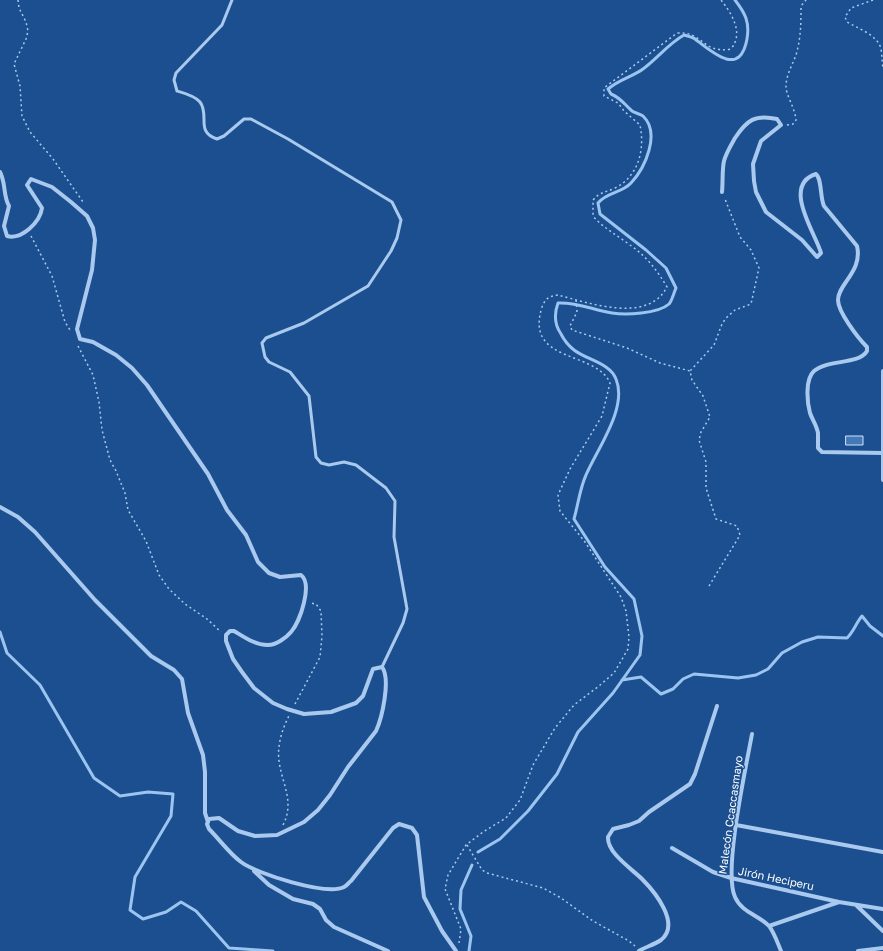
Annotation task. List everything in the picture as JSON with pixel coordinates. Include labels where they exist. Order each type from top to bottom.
[{"type":"street","points":[[722,192],[724,161],[730,145],[744,125],[752,119],[762,117],[777,119],[781,125],[761,141],[753,164],[754,181],[762,206],[775,220],[802,240],[817,257],[821,253],[819,246],[808,226],[800,197],[805,182],[816,174],[820,180],[821,201],[857,246],[859,253],[852,275],[838,298],[840,309],[844,317],[867,347],[867,351],[860,357],[835,362],[819,368],[813,372],[808,380],[810,411],[816,427],[818,448],[822,452],[883,453]]},
{"type":"street","points":[[0,172],[4,180],[6,202],[9,206],[4,232],[7,236],[11,237],[29,230],[39,216],[42,208],[27,185],[31,179],[52,187],[87,216],[93,228],[95,240],[92,270],[77,329],[78,340],[93,342],[116,355],[132,368],[147,385],[208,474],[227,510],[246,535],[258,562],[269,573],[280,577],[301,575],[304,578],[306,583],[304,601],[298,620],[292,631],[282,639],[274,644],[267,645],[255,643],[234,631],[230,631],[226,635],[226,641],[233,658],[254,688],[273,703],[286,709],[304,714],[331,712],[356,703],[363,696],[373,669],[382,667],[386,675],[380,724],[318,810],[299,824],[277,835],[269,836],[255,836],[238,831],[219,818],[211,818],[208,822]]},
{"type":"street","points":[[883,371],[883,480]]},
{"type":"street","points":[[0,507],[18,516],[35,532],[95,600],[151,656],[174,670],[182,679],[188,713],[203,755],[205,772],[205,813],[209,829],[242,862],[269,885],[293,899],[313,904],[320,909],[326,920],[334,927],[388,951]]},
{"type":"street","points":[[639,951],[662,939],[666,932],[668,919],[665,911],[651,888],[617,857],[610,845],[608,837],[613,829],[629,825],[639,820],[690,784],[695,774],[717,706]]},
{"type":"street","name":"Malecón Ccaccasmayo","points":[[752,734],[736,825],[731,878],[735,899],[749,914],[769,926]]},
{"type":"street","points":[[250,868],[264,874],[307,886],[322,888],[344,887],[351,881],[388,833],[399,824],[407,825],[412,828],[417,835],[424,897],[442,931],[456,951]]},
{"type":"street","points":[[736,825],[883,852]]},
{"type":"street","name":"Jirón Heciperu","points":[[672,848],[713,872],[731,878],[839,902],[883,909]]},
{"type":"street","points":[[781,951],[769,926],[839,902]]},
{"type":"street","points":[[855,904],[883,930]]},
{"type":"street","points":[[858,951],[883,948]]},
{"type":"lane","points":[[232,0],[222,25],[176,73],[174,80],[177,90],[199,101],[202,107],[204,130],[210,137],[217,139],[224,136],[240,121],[244,119],[251,119],[288,139],[392,202],[401,220],[397,238],[391,251],[368,286],[304,323],[266,338],[262,343],[265,357],[269,362],[290,372],[309,396],[316,457],[321,463],[329,464],[344,462],[356,465],[386,488],[395,501],[394,537],[407,609],[403,623],[382,667]]},
{"type":"path","points":[[18,0],[19,8],[26,22],[28,31],[26,39],[14,64],[20,86],[22,116],[30,132],[53,159],[82,199],[87,216]]},
{"type":"path","points":[[459,944],[461,929],[445,889],[448,875],[466,845],[483,832],[506,818],[520,800],[533,765],[554,728],[574,705],[599,686],[614,672],[628,650],[629,637],[626,611],[621,596],[585,542],[560,511],[558,495],[570,469],[602,416],[610,383],[603,372],[555,349],[544,340],[539,321],[544,301],[551,296],[558,295],[614,307],[643,307],[662,296],[668,287],[656,268],[631,245],[599,223],[592,216],[593,200],[600,193],[615,188],[630,175],[635,169],[642,148],[640,125],[624,111],[618,103],[604,96],[604,88],[677,33],[694,35],[708,47],[716,50],[731,49],[737,38],[736,24],[721,0]]},
{"type":"path","points":[[781,125],[793,124],[796,120],[792,102],[786,90],[787,78],[796,56],[801,29],[801,6],[806,0]]},
{"type":"path","points":[[872,0],[851,8],[845,17],[847,22],[859,28],[878,43],[881,48],[883,68]]},
{"type":"path","points":[[690,371],[714,345],[720,328],[726,318],[735,310],[751,304],[758,274],[759,268],[751,250],[740,237],[722,192]]},
{"type":"path","points":[[29,230],[52,276],[65,322],[72,334],[78,340],[93,375],[100,402],[102,430],[110,460],[116,470],[125,493],[128,510],[146,542],[159,575],[169,589],[185,604],[207,619],[226,635]]},
{"type":"path","points":[[576,300],[577,312],[570,326],[572,330],[627,348],[660,363],[690,371]]},
{"type":"path","points":[[690,371],[692,380],[703,396],[710,418],[701,432],[699,440],[706,462],[706,488],[712,511],[716,519],[737,526],[740,535],[709,586]]},
{"type":"path","points":[[466,845],[482,870],[487,873],[543,888],[561,898],[593,921],[629,941],[639,951]]},
{"type":"building","points":[[846,436],[863,436],[863,445],[846,445]]},
{"type":"waterway","points":[[478,852],[500,839],[528,811],[557,774],[578,732],[613,693],[640,655],[642,636],[634,599],[605,567],[574,519],[584,480],[615,415],[619,390],[616,379],[609,369],[579,353],[568,345],[557,326],[555,319],[556,311],[558,303],[565,303],[605,312],[633,314],[657,310],[670,303],[676,288],[666,268],[646,250],[600,214],[598,203],[602,199],[623,189],[636,177],[646,160],[651,141],[651,132],[648,123],[643,116],[632,111],[620,99],[611,94],[608,89],[643,69],[684,35],[694,38],[717,55],[732,60],[738,57],[743,51],[747,39],[748,28],[742,9],[735,0]]},
{"type":"waterway","points":[[622,680],[641,677],[661,694],[673,689],[683,679],[694,674],[738,678],[756,675],[768,669],[782,653],[802,642],[818,637],[847,638],[862,616],[870,626],[883,636]]},
{"type":"waterway","points":[[0,632],[7,653],[40,685],[94,778],[120,796],[148,792],[173,794],[171,816],[135,877],[130,910],[143,919],[166,912],[181,902],[196,911],[229,948],[273,951]]},
{"type":"waterway","points":[[469,951],[471,936],[460,909],[461,890],[472,865]]}]
